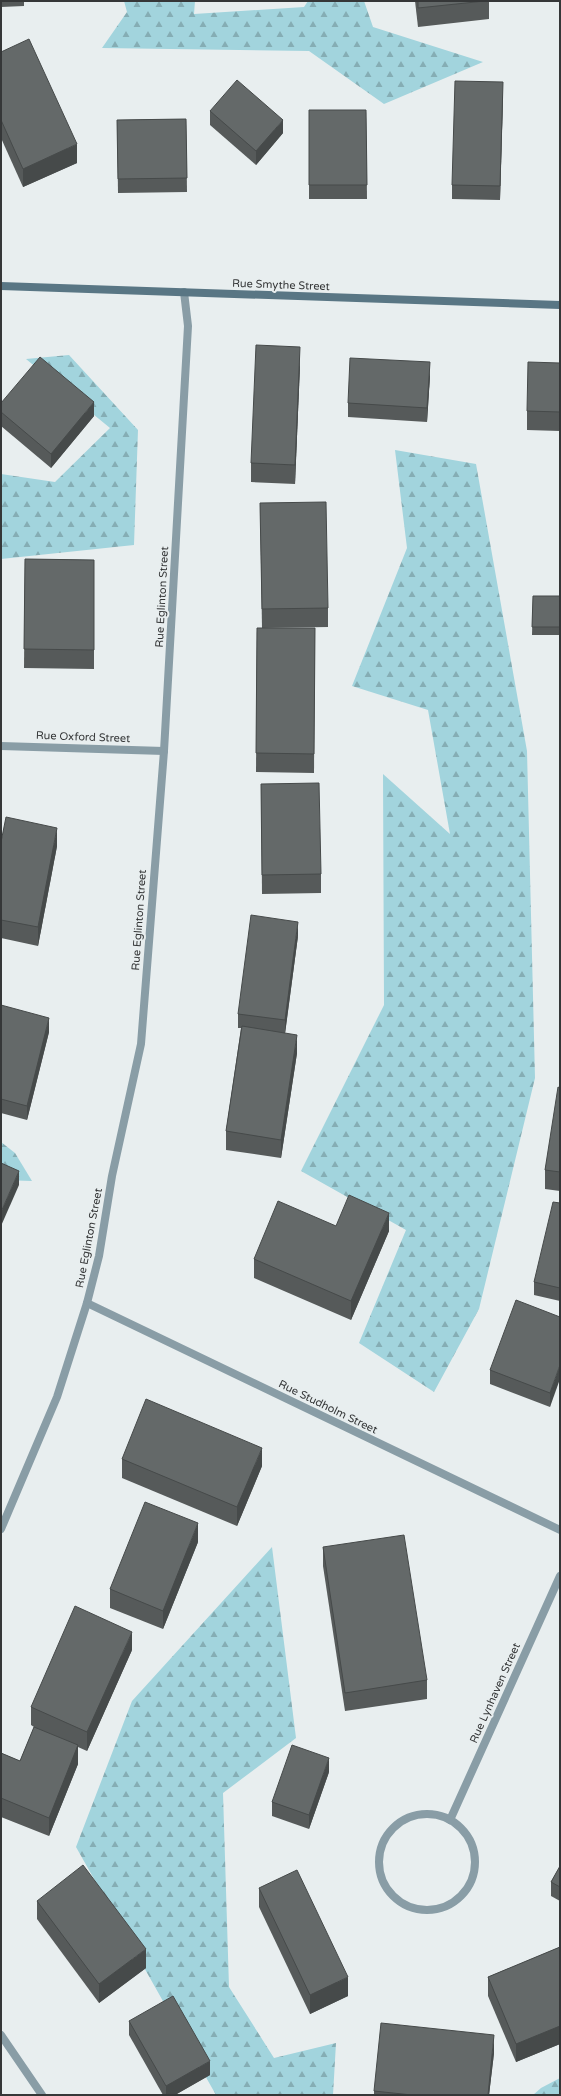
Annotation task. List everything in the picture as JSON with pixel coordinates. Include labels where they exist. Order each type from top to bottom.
[{"type":"main road","name":"Rue Smythe Street","points":[[1,286],[560,305]]},
{"type":"street","name":"Rue Eglinton Street","points":[[1,1529],[57,1397],[88,1303],[99,1256],[112,1176],[140,1044],[164,751],[188,326],[184,292]]},
{"type":"street","name":"Rue Oxford Street","points":[[1,746],[164,751]]},
{"type":"street","name":"Rue Studholm Street","points":[[88,1303],[560,1530]]},
{"type":"street","name":"Rue Lynhaven Street","points":[[450,1820],[560,1576]]},
{"type":"street","points":[[420,1814],[435,1815],[450,1820],[463,1830],[472,1844],[475,1860],[473,1876],[466,1890],[458,1898],[440,1909],[423,1911],[408,1907],[394,1898],[384,1885],[379,1871],[379,1855],[383,1841],[392,1828],[405,1819],[420,1814]]},
{"type":"street","points":[[1,2035],[42,2095]]},
{"type":"green space","points":[[124,1],[195,1],[194,14],[304,7],[308,1],[364,1],[373,27],[483,62],[384,104],[309,51],[102,48],[127,12]]},
{"type":"green space","points":[[69,355],[138,430],[134,545],[1,559],[1,474],[55,482],[110,428],[26,359]]},
{"type":"green space","points":[[395,450],[476,464],[527,751],[535,1078],[479,1309],[434,1392],[359,1343],[406,1230],[301,1171],[384,1005],[383,774],[450,834],[428,710],[352,686],[407,548]]},
{"type":"green space","points":[[1,1142],[15,1153],[32,1181],[1,1180]]},
{"type":"green space","points":[[272,1547],[296,1738],[223,1793],[229,1987],[274,2058],[336,2043],[333,2095],[216,2095],[76,1847],[132,1701]]},
{"type":"green space","points":[[560,2078],[560,2095],[533,2095],[541,2088]]},
{"type":"building","points":[[418,1],[485,1],[418,8]]},
{"type":"building","points":[[29,39],[77,144],[23,169],[1,120],[1,52]]},
{"type":"building","points":[[237,80],[283,120],[256,151],[210,111]]},
{"type":"building","points":[[455,81],[503,82],[500,186],[452,185]]},
{"type":"building","points":[[309,110],[366,110],[367,185],[309,185]]},
{"type":"building","points":[[186,119],[187,178],[118,179],[117,120]]},
{"type":"building","points":[[256,345],[300,347],[295,465],[251,463]]},
{"type":"building","points":[[40,357],[94,402],[51,454],[1,412],[1,403]]},
{"type":"building","points":[[350,358],[430,362],[427,408],[348,403]]},
{"type":"building","points":[[528,362],[560,363],[560,412],[527,411]]},
{"type":"building","points":[[326,502],[328,608],[262,609],[260,503]]},
{"type":"building","points":[[25,559],[94,560],[94,650],[24,649]]},
{"type":"building","points":[[533,596],[560,596],[560,627],[532,627]]},
{"type":"building","points":[[257,628],[315,628],[314,754],[256,753]]},
{"type":"building","points":[[319,783],[321,874],[262,875],[261,784]]},
{"type":"building","points":[[6,817],[57,828],[38,927],[1,920],[1,842]]},
{"type":"building","points":[[251,915],[298,922],[285,1020],[238,1014]]},
{"type":"building","points":[[1,1005],[49,1018],[27,1106],[1,1099]]},
{"type":"building","points":[[242,1026],[297,1035],[281,1140],[226,1131]]},
{"type":"building","points":[[558,1087],[560,1088],[560,1172],[545,1170]]},
{"type":"building","points":[[1,1163],[19,1171],[1,1212]]},
{"type":"building","points":[[349,1195],[389,1213],[351,1301],[254,1259],[278,1201],[336,1226]]},
{"type":"building","points":[[553,1202],[560,1203],[560,1288],[534,1282]]},
{"type":"building","points":[[516,1300],[560,1317],[560,1365],[550,1393],[490,1370]]},
{"type":"building","points":[[146,1399],[262,1448],[237,1507],[122,1459]]},
{"type":"building","points":[[145,1502],[198,1523],[163,1611],[110,1589]]},
{"type":"building","points":[[404,1535],[427,1680],[345,1693],[323,1547]]},
{"type":"building","points":[[75,1606],[132,1632],[87,1732],[31,1707]]},
{"type":"building","points":[[34,1727],[78,1745],[49,1818],[1,1798],[1,1753],[20,1761]]},
{"type":"building","points":[[292,1745],[329,1758],[309,1815],[272,1802]]},
{"type":"building","points":[[83,1865],[146,1949],[99,1984],[37,1901]]},
{"type":"building","points":[[560,1866],[560,1887],[551,1882]]},
{"type":"building","points":[[297,1870],[348,1977],[310,1995],[259,1888]]},
{"type":"building","points":[[560,1947],[560,2026],[516,2044],[488,1977]]},
{"type":"building","points":[[173,1996],[210,2061],[166,2086],[129,2021]]},
{"type":"building","points":[[381,2023],[494,2035],[488,2095],[412,2095],[374,2091]]}]
